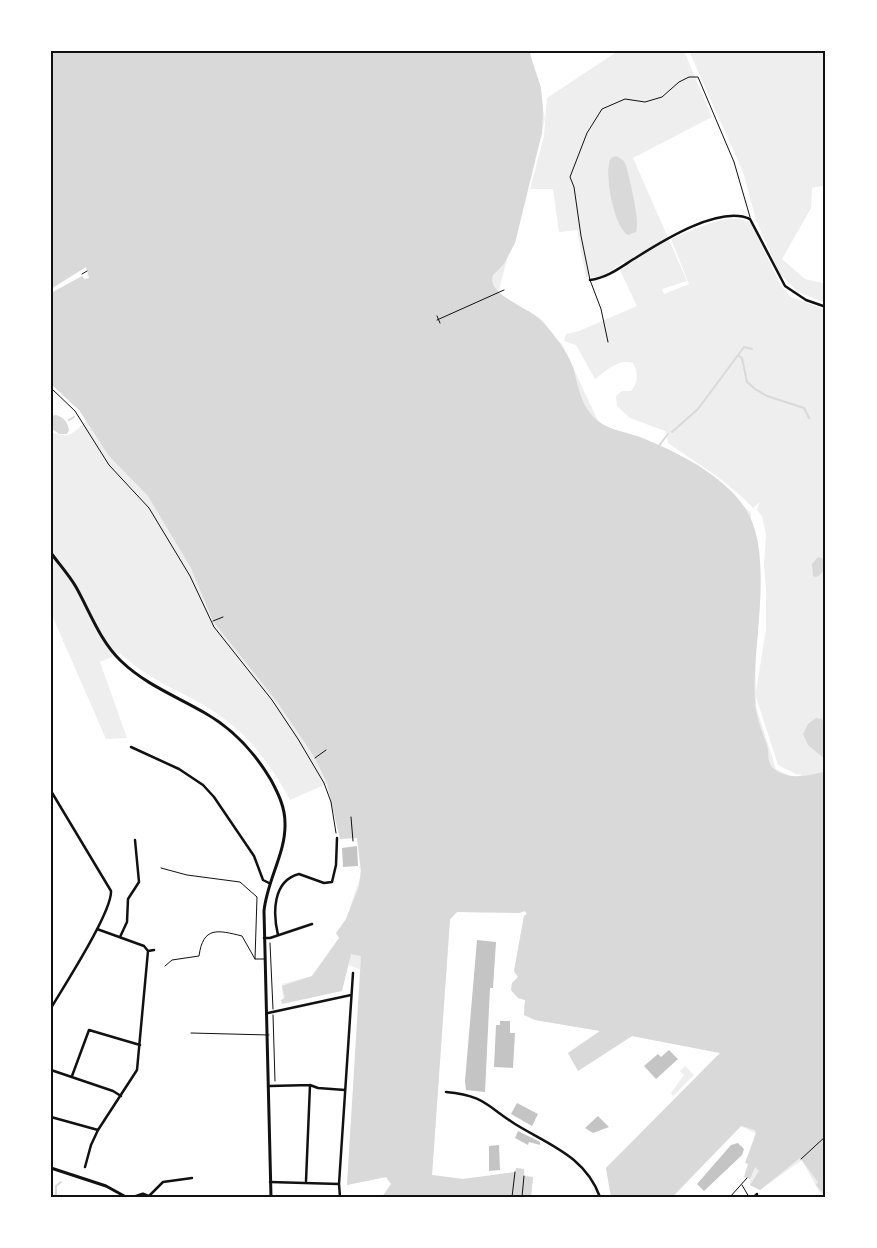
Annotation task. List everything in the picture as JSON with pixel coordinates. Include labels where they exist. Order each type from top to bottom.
[{"type":"street","points":[[590,280],[601,279],[665,240],[716,218],[733,215],[750,219],[785,286],[806,300],[826,307]]},
{"type":"street","points":[[51,553],[75,585],[107,645],[120,660],[147,682],[206,713],[230,730],[266,770],[280,798],[286,820],[283,845],[269,883],[264,911],[269,1035],[271,1197]]},
{"type":"street","points":[[131,747],[179,769],[203,785],[214,797],[254,856],[263,880],[269,883]]},
{"type":"street","points":[[51,791],[112,891],[112,898],[97,929],[51,1008]]},
{"type":"street","points":[[278,935],[274,917],[280,888],[285,881],[299,874],[324,884],[332,882],[336,865],[337,838]]},
{"type":"street","points":[[120,937],[127,922],[128,899],[139,882],[135,840]]},
{"type":"street","points":[[264,938],[270,938],[312,924]]},
{"type":"street","points":[[85,1168],[91,1145],[98,1130],[137,1070],[148,951],[144,946],[97,929]]},
{"type":"street","points":[[148,951],[154,950]]},
{"type":"street","points":[[340,1197],[339,1184],[353,973]]},
{"type":"street","points":[[268,1013],[352,995]]},
{"type":"street","points":[[72,1076],[89,1030],[140,1045]]},
{"type":"street","points":[[51,1070],[113,1090],[121,1096]]},
{"type":"street","points":[[270,1086],[310,1085],[318,1088],[345,1090]]},
{"type":"street","points":[[306,1181],[310,1085]]},
{"type":"street","points":[[446,1092],[462,1094],[484,1102],[515,1124],[565,1152],[588,1173],[600,1197]]},
{"type":"street","points":[[51,1116],[98,1130]]},
{"type":"street","points":[[51,1168],[90,1180],[126,1197]]},
{"type":"street","points":[[134,1197],[142,1194],[149,1196],[163,1182],[192,1178]]},
{"type":"street","points":[[270,1182],[306,1181],[339,1184]]},
{"type":"street","points":[[754,1197],[757,1194]]},
{"type":"lane","points":[[608,342],[601,309],[590,280],[580,236],[574,187],[570,177],[587,133],[602,109],[625,99],[645,102],[662,97],[689,77],[698,77],[734,162],[750,219]]},
{"type":"lane","points":[[161,868],[187,875],[240,882],[253,892],[257,897],[255,959]]},
{"type":"lane","points":[[165,966],[172,960],[199,956],[201,942],[208,935],[221,931],[242,936],[255,959]]},
{"type":"lane","points":[[255,959],[265,959]]},
{"type":"lane","points":[[191,1033],[269,1035]]},
{"type":"lane","points":[[730,1197],[747,1178]]},
{"type":"lane","points":[[741,1184],[749,1197]]},
{"type":"path","points":[[82,274],[87,272]]},
{"type":"path","points":[[438,320],[504,290]]},
{"type":"path","points":[[437,316],[440,322]]},
{"type":"path","points":[[51,388],[75,411],[109,465],[150,508],[190,576],[214,627],[272,700],[298,739],[324,783],[331,802],[337,838]]},
{"type":"path","points":[[213,621],[223,617]]},
{"type":"path","points":[[315,758],[326,750]]},
{"type":"path","points":[[351,817],[353,841]]},
{"type":"path","points":[[270,938],[275,1086]]},
{"type":"path","points":[[801,1159],[826,1136]]},
{"type":"path","points":[[512,1197],[514,1172]]},
{"type":"path","points":[[522,1197],[524,1176]]},
{"type":"shaded area","points":[[51,51],[530,51],[545,119],[498,293],[562,344],[600,425],[699,465],[751,513],[756,692],[766,629],[764,565],[766,535],[762,516],[757,510],[760,502],[753,508],[723,481],[668,443],[665,431],[630,418],[617,406],[616,396],[622,391],[631,391],[635,384],[637,374],[633,363],[622,362],[617,364],[595,379],[576,345],[564,341],[566,334],[579,331],[637,306],[620,270],[626,267],[624,262],[601,277],[586,277],[577,230],[559,232],[553,189],[530,189],[544,136],[547,98],[618,51],[684,51],[712,117],[633,158],[687,281],[662,289],[664,294],[689,284],[671,239],[711,223],[732,219],[751,223],[781,286],[791,297],[826,310],[826,1197],[822,1197],[802,1160],[760,1190],[750,1185],[755,1133],[741,1126],[673,1197],[611,1197],[606,1168],[720,1053],[632,1036],[578,1071],[568,1053],[600,1031],[535,1020],[524,1015],[525,1000],[518,998],[511,990],[512,983],[518,977],[514,971],[524,916],[527,914],[525,911],[519,913],[457,912],[450,919],[432,1175],[463,1179],[515,1172],[516,1168],[524,1169],[524,1176],[533,1177],[531,1197],[382,1197],[391,1184],[386,1177],[347,1185],[361,970],[348,965],[342,990],[283,1003],[282,984],[312,976],[340,937],[361,875],[357,838],[340,838],[326,784],[290,800],[266,761],[235,728],[210,709],[141,670],[120,653],[100,662],[127,738],[106,739],[51,613],[51,432],[67,435],[86,421],[79,410],[51,384]],"holes":[[[756,697],[778,765],[802,775],[794,778],[776,769],[756,707]]]},
{"type":"shaded area","points":[[51,51],[529,51],[541,88],[543,108],[542,133],[515,243],[504,264],[493,275],[492,282],[502,295],[538,317],[556,338],[573,367],[587,409],[598,421],[612,429],[654,443],[698,465],[725,485],[745,508],[754,528],[759,550],[761,576],[755,702],[758,719],[767,745],[769,762],[777,771],[791,776],[805,776],[826,771],[826,1197],[816,1185],[818,1182],[800,1158],[760,1190],[750,1185],[759,1171],[755,1167],[750,1179],[744,1177],[748,1164],[745,1163],[756,1133],[755,1130],[741,1126],[672,1197],[611,1197],[606,1168],[720,1053],[632,1036],[578,1071],[568,1053],[600,1031],[535,1020],[524,1015],[525,1000],[518,998],[511,990],[512,983],[518,977],[514,971],[524,916],[527,914],[525,911],[519,913],[457,912],[450,919],[432,1175],[463,1179],[515,1172],[516,1168],[524,1169],[524,1176],[533,1177],[531,1197],[382,1197],[391,1184],[386,1177],[347,1185],[361,956],[351,954],[342,991],[282,1004],[281,1000],[285,998],[282,986],[312,976],[339,938],[336,933],[346,919],[359,886],[361,870],[357,838],[340,839],[327,783],[315,758],[278,703],[213,621],[191,568],[148,496],[109,456],[79,410],[51,384]]},
{"type":"shaded area","points":[[689,51],[826,51],[826,185],[812,188],[811,208],[782,259],[805,279],[826,284],[826,303],[798,292],[780,274],[756,220],[743,172]]},
{"type":"shaded area","points":[[616,156],[623,160],[626,165],[636,209],[636,232],[628,235],[618,222],[609,186],[609,165],[611,158]]},
{"type":"shaded area","points":[[54,415],[60,416],[66,422],[69,430],[67,434],[59,434],[52,429],[51,418]]},
{"type":"shaded area","points":[[818,557],[824,559],[825,564],[822,572],[816,577],[813,576],[812,564]]},
{"type":"shaded area","points":[[816,718],[822,719],[826,730],[826,760],[808,745],[803,734],[808,724]]},
{"type":"shaded area","points":[[685,1066],[694,1075],[673,1096],[671,1093],[684,1075],[680,1071]]},
{"type":"pier","points":[[86,267],[89,278],[84,279],[82,276],[51,293],[51,289]]},
{"type":"building","points":[[357,846],[358,866],[343,867],[342,848]]},
{"type":"building","points":[[477,940],[496,942],[493,988],[490,988],[485,1092],[466,1090],[465,1081]]},
{"type":"building","points":[[500,1021],[510,1021],[510,1033],[515,1033],[513,1068],[494,1067],[496,1025],[500,1025]]},
{"type":"building","points":[[669,1050],[678,1059],[656,1079],[644,1066],[658,1054],[661,1057]]},
{"type":"building","points":[[517,1103],[538,1114],[532,1126],[511,1114]]},
{"type":"building","points":[[598,1116],[609,1127],[593,1133],[585,1128]]},
{"type":"building","points":[[518,1131],[540,1142],[540,1145],[529,1142],[528,1145],[515,1138]]},
{"type":"building","points":[[738,1143],[744,1149],[742,1155],[704,1191],[697,1184],[731,1145]]},
{"type":"building","points":[[499,1145],[500,1170],[489,1171],[489,1146]]},
{"type":"waterway","points":[[672,432],[698,409],[744,347],[752,349]]},
{"type":"waterway","points":[[739,356],[742,358],[747,382],[767,396],[804,408],[809,418]]},
{"type":"waterway","points":[[69,420],[74,417]]},
{"type":"waterway","points":[[658,447],[668,434]]},
{"type":"waterway","points":[[56,1197],[56,1186],[61,1182]]}]
